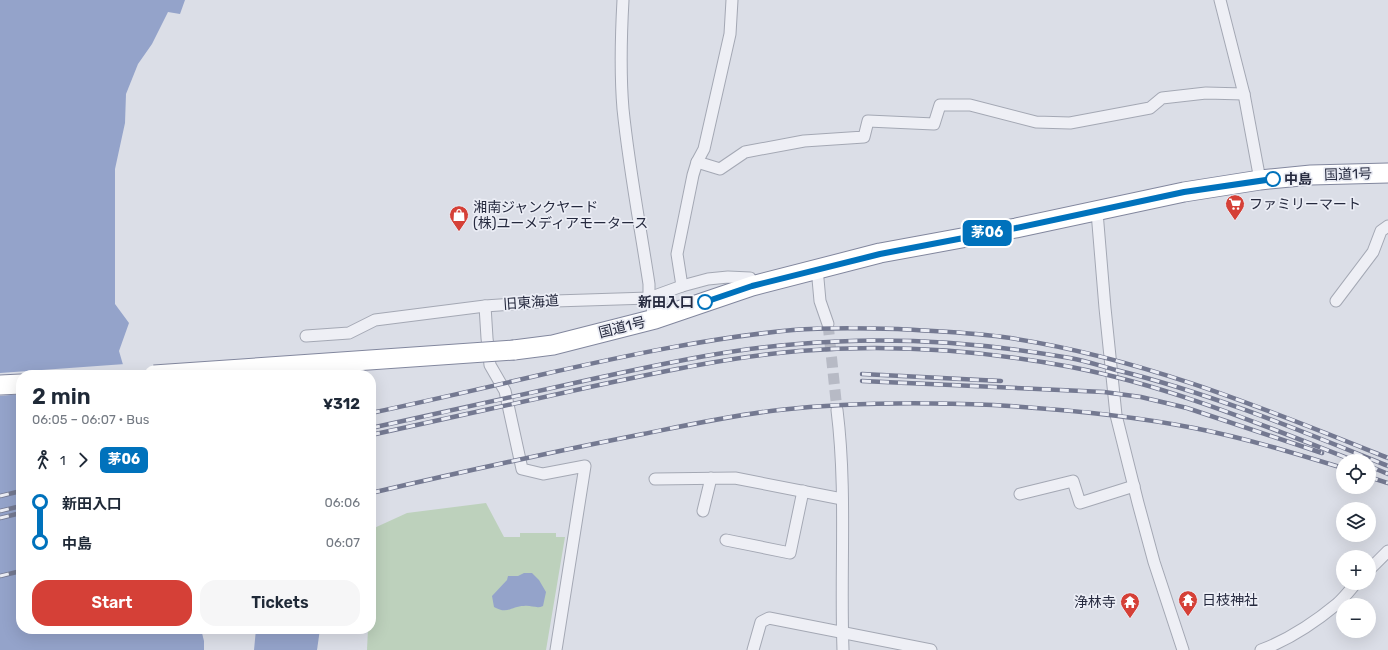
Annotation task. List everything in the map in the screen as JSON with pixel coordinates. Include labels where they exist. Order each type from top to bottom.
[{"type":"highway","name":"国道1号","points":[[226,370],[514,350],[553,345],[655,319],[752,286],[817,268],[880,254],[1097,212],[1184,192],[1260,180],[1312,175],[1388,173]]},
{"type":"highway","points":[[0,385],[16,384]]},
{"type":"street","points":[[623,0],[621,55],[623,109],[633,186],[649,284],[649,298],[655,319]]},
{"type":"street","points":[[682,286],[677,254],[693,175],[697,162],[704,149],[730,34],[732,0]]},
{"type":"street","points":[[1220,0],[1244,94],[1260,180]]},
{"type":"street","points":[[697,162],[720,169],[745,152],[804,141],[864,137],[868,121],[934,124],[940,105],[970,105],[1036,122],[1070,123],[1150,108],[1162,98],[1206,93],[1244,94]]},
{"type":"street","points":[[1097,212],[1116,414],[1154,562],[1183,650]]},
{"type":"street","points":[[1336,301],[1373,252],[1381,230],[1388,226]]},
{"type":"street","points":[[817,268],[820,301],[828,324]]},
{"type":"street","name":"旧東海道","points":[[306,336],[349,333],[375,320],[485,306],[555,300],[649,298],[682,286],[708,279],[728,277],[750,278],[752,286]]},
{"type":"street","points":[[485,306],[490,365],[505,391],[522,469],[543,474],[586,466],[556,650]]},
{"type":"street","points":[[837,410],[841,456],[843,650]]},
{"type":"street","points":[[703,511],[710,478]]},
{"type":"street","points":[[655,479],[735,478],[842,499]]},
{"type":"street","points":[[1020,494],[1073,481],[1080,503],[1134,486]]},
{"type":"street","points":[[726,540],[790,553],[803,491]]},
{"type":"street","points":[[1376,563],[1388,551]]},
{"type":"street","points":[[1261,650],[1279,643],[1304,628],[1338,603],[1350,590]]},
{"type":"street","points":[[753,650],[761,622],[769,618],[931,650]]},
{"type":"green space","points":[[486,503],[504,537],[520,537],[520,533],[556,533],[556,537],[565,537],[546,650],[367,650],[368,634],[376,634],[376,527],[407,513]]},
{"type":"water","points":[[0,0],[185,0],[180,14],[168,12],[152,44],[138,64],[126,94],[125,123],[115,169],[115,304],[129,323],[119,351],[125,370],[16,370],[16,634],[202,634],[204,650],[0,650]]},
{"type":"water","points":[[524,573],[532,573],[539,580],[546,592],[543,606],[520,606],[506,610],[494,607],[492,596],[507,580],[508,576],[518,576]]},
{"type":"water","points":[[256,634],[319,634],[317,650],[254,650]]},
{"type":"pier","points":[[125,364],[127,370],[42,370]]},
{"type":"pier","points":[[16,372],[16,394],[0,396],[0,373]]},
{"type":"tunnel","points":[[828,324],[837,410]]},
{"type":"railway","points":[[376,412],[666,348],[761,333],[793,330],[846,328],[898,329],[990,335],[1053,346],[1102,357],[1151,370],[1199,386],[1247,403],[1388,458]]},
{"type":"railway","points":[[376,427],[672,362],[747,349],[832,342],[934,342],[968,344],[1036,352],[1088,362],[1151,379],[1254,413],[1388,466]]},
{"type":"railway","points":[[376,434],[624,380],[723,361],[799,351],[867,348],[936,350],[1004,356],[1071,367],[1108,375],[1180,396],[1250,420],[1337,454]]},
{"type":"railway","points":[[862,374],[1001,381]]},
{"type":"railway","points":[[862,381],[1104,392],[1141,397],[1187,408],[1322,453]]},
{"type":"railway","points":[[376,492],[541,455],[728,417],[806,407],[886,403],[993,405],[1144,419],[1232,436],[1336,466]]},
{"type":"railway","points":[[1376,469],[1388,474]]},
{"type":"railway","points":[[1376,479],[1388,483]]},
{"type":"railway","points":[[0,496],[16,492]]},
{"type":"railway","points":[[0,511],[16,507]]},
{"type":"railway","points":[[0,518],[16,514]]},
{"type":"railway","points":[[0,576],[16,572]]},
{"type":"bus line","name":"茅06","points":[[705,302],[752,286],[817,268],[880,254],[1088,214],[1184,192],[1273,179]]},
{"type":"place","name":"中島","points":[[1273,179]]},
{"type":"place","name":"ファミリーマート","points":[[1235,221]]},
{"type":"place","name":"湘南ジャンクヤード (株)ユーメディアモータース","points":[[459,232]]},
{"type":"place","name":"新田入口","points":[[705,302]]},
{"type":"place","name":"日枝神社","points":[[1188,617]]},
{"type":"place","name":"浄林寺","points":[[1130,619]]}]
